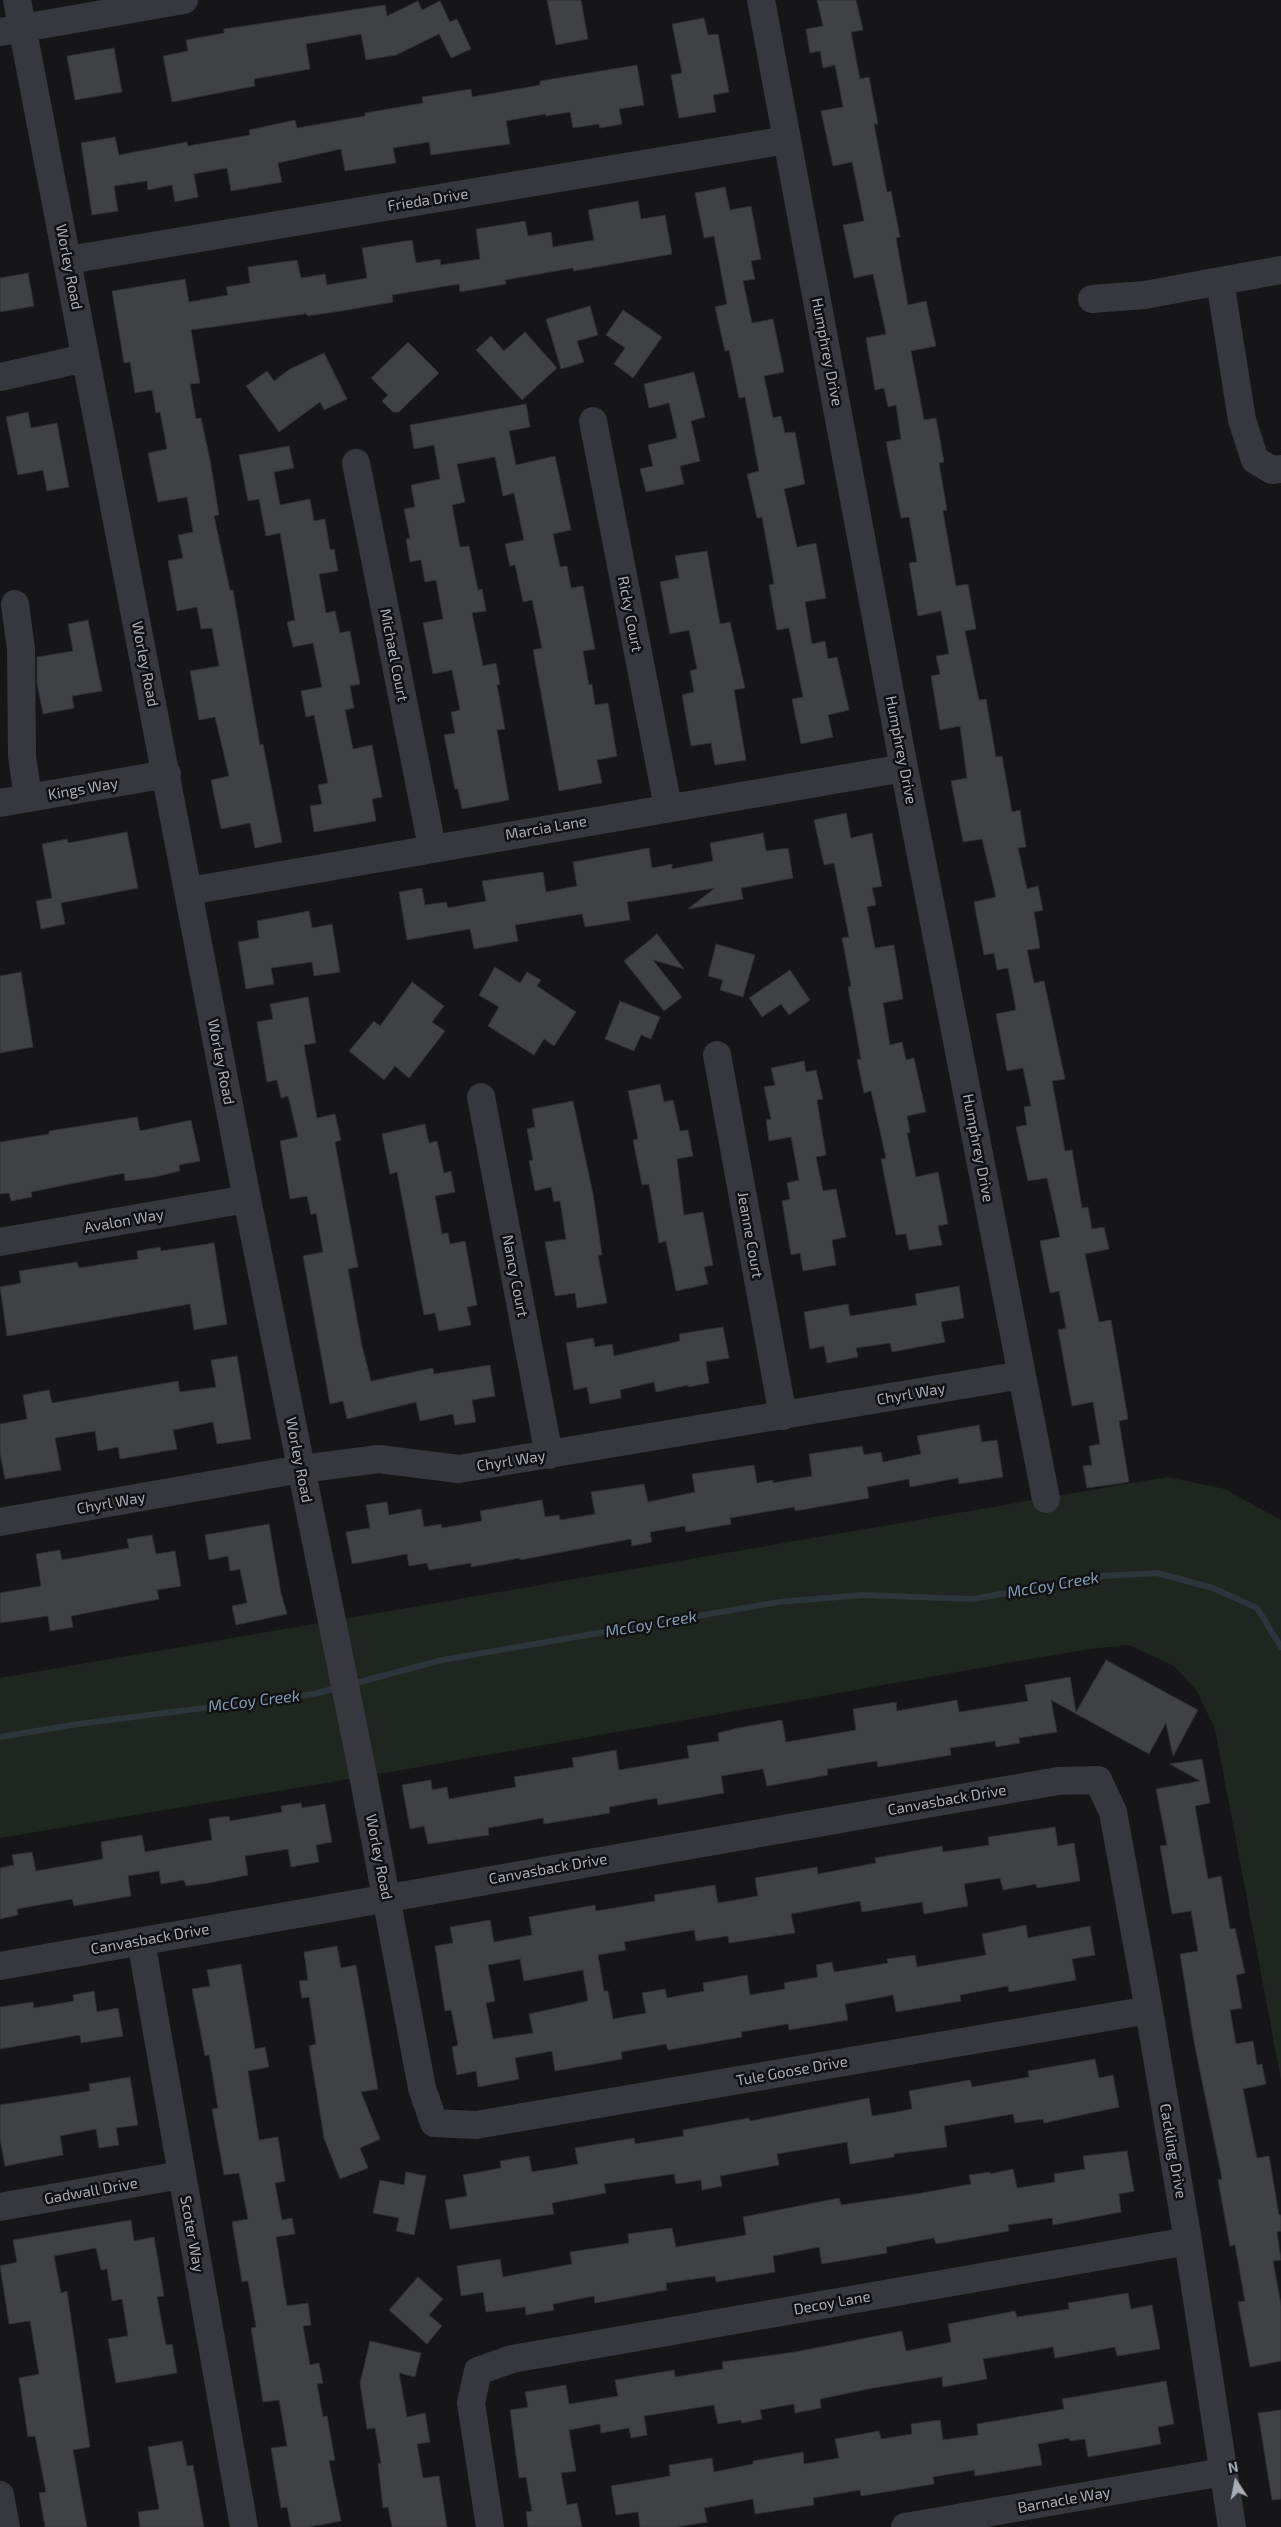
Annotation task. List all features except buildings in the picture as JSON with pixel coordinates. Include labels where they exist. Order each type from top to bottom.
[{"type":"street","name":"Worley Road","points":[[17,0],[11,30],[68,260],[247,1199],[363,1775],[422,2088],[434,2123]]},
{"type":"street","points":[[11,30],[184,0]]},
{"type":"street","name":"Humphrey Drive","points":[[761,0],[904,768],[1046,1499]]},
{"type":"street","name":"Frieda Drive","points":[[68,260],[787,140]]},
{"type":"street","points":[[1092,300],[1145,295],[1281,270]]},
{"type":"street","points":[[1220,281],[1242,420],[1255,460],[1272,470],[1281,469]]},
{"type":"street","points":[[0,377],[86,358]]},
{"type":"street","name":"Ricky Court","points":[[593,421],[668,807]]},
{"type":"street","name":"Michael Court","points":[[356,463],[432,847]]},
{"type":"street","points":[[15,604],[20,649],[22,756],[28,798]]},
{"type":"street","name":"Marcia Lane","points":[[189,891],[432,847],[904,768]]},
{"type":"street","name":"Kings Way","points":[[0,803],[167,774]]},
{"type":"street","name":"Jeanne Court","points":[[718,1055],[783,1416]]},
{"type":"street","name":"Nancy Court","points":[[481,1097],[549,1455]]},
{"type":"street","name":"Avalon Way","points":[[0,1242],[247,1199]]},
{"type":"street","name":"Chyrl Way","points":[[0,1522],[301,1469],[378,1459],[459,1469],[1022,1375]]},
{"type":"street","name":"Canvasback Drive","points":[[0,1966],[1058,1781],[1098,1780]]},
{"type":"street","name":"Cackling Drive","points":[[1098,1780],[1114,1812],[1188,2241],[1232,2527]]},
{"type":"street","name":"Scoter Way","points":[[141,1941],[244,2527]]},
{"type":"street","name":"Tule Goose Drive","points":[[434,2123],[476,2125],[1149,2010]]},
{"type":"street","name":"Gadwall Drive","points":[[0,2207],[181,2175]]},
{"type":"street","name":"Decoy Lane","points":[[490,2527],[471,2403],[478,2371],[512,2358],[1188,2241]]},
{"type":"street","name":"Barnacle Way","points":[[906,2527],[1223,2472]]},
{"type":"street","points":[[0,2495],[6,2527]]},
{"type":"shaded area","points":[[1167,1477],[1225,1489],[1281,1520],[1281,2080],[1215,1729],[1196,1690],[1174,1666],[1129,1645],[1088,1649],[396,1771],[0,1838],[0,1678]]},
{"type":"waterway","name":"McCoy Creek","points":[[352,1684],[442,1660],[779,1602],[863,1595],[973,1599],[1101,1576],[1157,1573],[1213,1588],[1257,1608],[1281,1647]]},
{"type":"waterway","name":"McCoy Creek","points":[[0,1737],[78,1724],[314,1694],[340,1687]]}]
